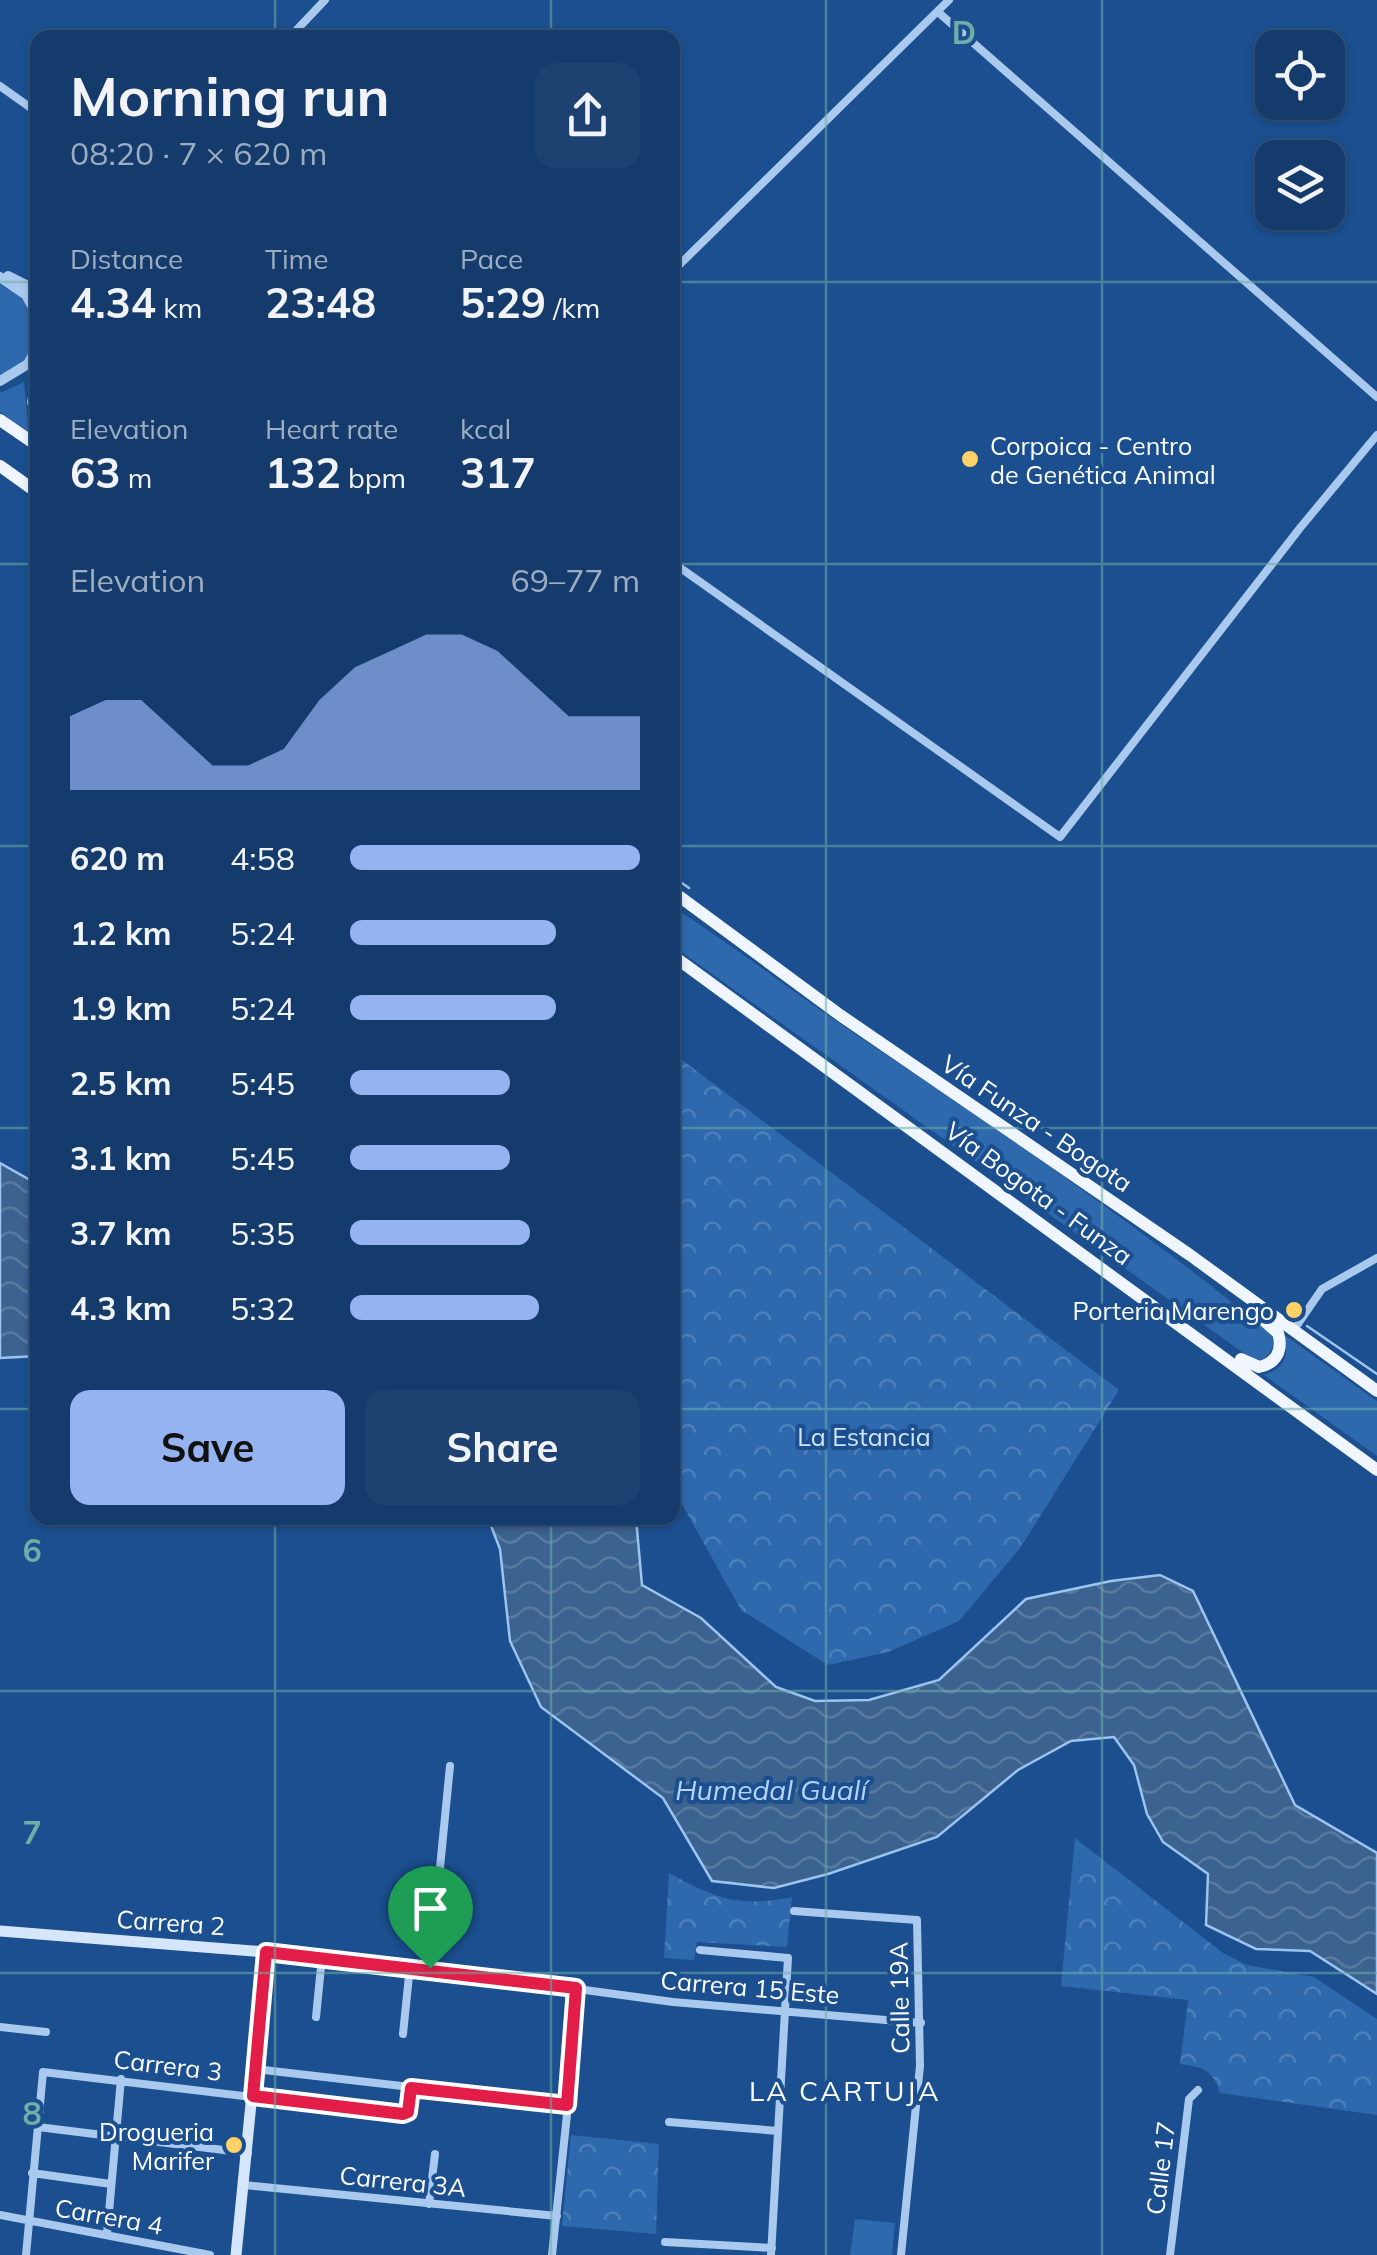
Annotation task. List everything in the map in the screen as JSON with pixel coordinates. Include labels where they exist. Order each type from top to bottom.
[{"type":"main road","points":[[0,420],[30,441]]},
{"type":"main road","points":[[0,466],[30,487]]},
{"type":"main road","name":"Vía Funza - Bogota","points":[[680,897],[869,1036],[1105,1196],[1377,1391]]},
{"type":"main road","name":"Vía Bogota - Funza","points":[[680,960],[1377,1470]]},
{"type":"main road","points":[[1074,1246],[1124,1274],[1250,1366],[1274,1360],[1281,1343],[1271,1325],[1105,1196]]},
{"type":"main road","name":"Carrera 2","points":[[0,1931],[266,1952]]},
{"type":"main road","points":[[236,2255],[266,1952]]},
{"type":"street","points":[[297,30],[325,0]]},
{"type":"street","points":[[680,264],[949,0]]},
{"type":"street","points":[[938,12],[1377,397]]},
{"type":"street","points":[[0,86],[30,107]]},
{"type":"street","points":[[0,275],[30,285]]},
{"type":"street","points":[[0,275],[30,302]]},
{"type":"street","points":[[0,381],[30,360]]},
{"type":"street","points":[[680,568],[1060,837],[1377,435]]},
{"type":"street","points":[[1293,1331],[1322,1289],[1377,1258]]},
{"type":"street","points":[[430,1968],[450,1766]]},
{"type":"street","name":"Calle 19A","points":[[794,1911],[916,1920],[921,2023],[919,2080],[901,2255]]},
{"type":"street","points":[[665,2242],[772,2252],[788,1958],[700,1950]]},
{"type":"street","name":"Carrera 2","points":[[266,1952],[430,1968],[576,1988]]},
{"type":"street","points":[[316,2017],[322,1956]]},
{"type":"street","points":[[403,2034],[410,1966]]},
{"type":"street","points":[[552,2255],[576,1988]]},
{"type":"street","name":"Carrera 15 Este","points":[[576,1988],[673,2002],[921,2023]]},
{"type":"street","points":[[0,2027],[46,2032]]},
{"type":"street","name":"Carrera 3","points":[[255,2069],[567,2105]]},
{"type":"street","name":"Carrera 3","points":[[38,2126],[44,2072],[406,2114],[411,2088]]},
{"type":"street","points":[[107,2234],[121,2079]]},
{"type":"street","name":"Calle 17","points":[[1170,2255],[1189,2099],[1198,2090]]},
{"type":"street","points":[[669,2122],[778,2131]]},
{"type":"street","points":[[26,2255],[38,2126],[248,2154]]},
{"type":"street","points":[[429,2204],[434,2154]]},
{"type":"street","points":[[32,2174],[111,2184]]},
{"type":"street","name":"Carrera 3A","points":[[244,2185],[557,2216]]},
{"type":"street","name":"Carrera 4","points":[[0,2215],[210,2255]]},
{"type":"green space","points":[[0,282],[30,310],[30,355],[0,378]]},
{"type":"green space","points":[[24,382],[30,433],[0,412],[0,393]]},
{"type":"green space","points":[[680,912],[1172,1256],[1270,1333],[1273,1345],[1269,1354],[1263,1360],[1252,1359],[680,951]]},
{"type":"green space","name":"La Estancia","points":[[680,1058],[1119,1390],[1021,1547],[959,1621],[888,1652],[828,1665],[741,1610],[680,1501]]},
{"type":"green space","points":[[1283,1334],[1377,1401],[1377,1456],[1264,1375],[1282,1364],[1286,1348]]},
{"type":"green space","points":[[1075,1838],[1223,1953],[1247,1965],[1314,1977],[1377,2019],[1377,2115],[1220,2093],[1206,2071],[1180,2064],[1188,2000],[1061,1986]]},
{"type":"green space","points":[[669,1873],[728,1899],[792,1897],[787,1947],[697,1942],[694,1960],[664,1958]]},
{"type":"green space","points":[[571,2135],[659,2144],[656,2234],[562,2226]]},
{"type":"green space","points":[[855,2219],[895,2223],[892,2255],[850,2255]]},
{"type":"water","points":[[0,1163],[30,1180],[30,1356],[0,1358]]},
{"type":"water","name":"Humedal Gualí","points":[[491,1525],[637,1525],[642,1585],[701,1618],[776,1687],[815,1701],[869,1700],[939,1680],[1026,1599],[1160,1575],[1193,1591],[1295,1805],[1377,1853],[1377,1994],[1310,1951],[1256,1949],[1206,1925],[1208,1874],[1163,1842],[1147,1814],[1134,1765],[1114,1737],[1071,1741],[1018,1770],[937,1837],[774,1888],[712,1881],[663,1798],[541,1707],[510,1641],[500,1549]]},
{"type":"waterway","points":[[680,882],[689,888]]},
{"type":"waterway","points":[[1307,1326],[1377,1374]]},
{"type":"place","name":"Corpoica - Centro de Genética Animal","points":[[970,459]]},
{"type":"place","name":"Porteria Marengo","points":[[1294,1310]]},
{"type":"place","name":"Drogueria Marifer","points":[[234,2145]]},
{"type":"district","name":"LA CARTUJA","points":[[845,2090]]},
{"type":"route","points":[[266,1952],[430,1968],[576,1988],[567,2105],[411,2088],[408,2112],[403,2114],[253,2096],[266,1952]]}]
